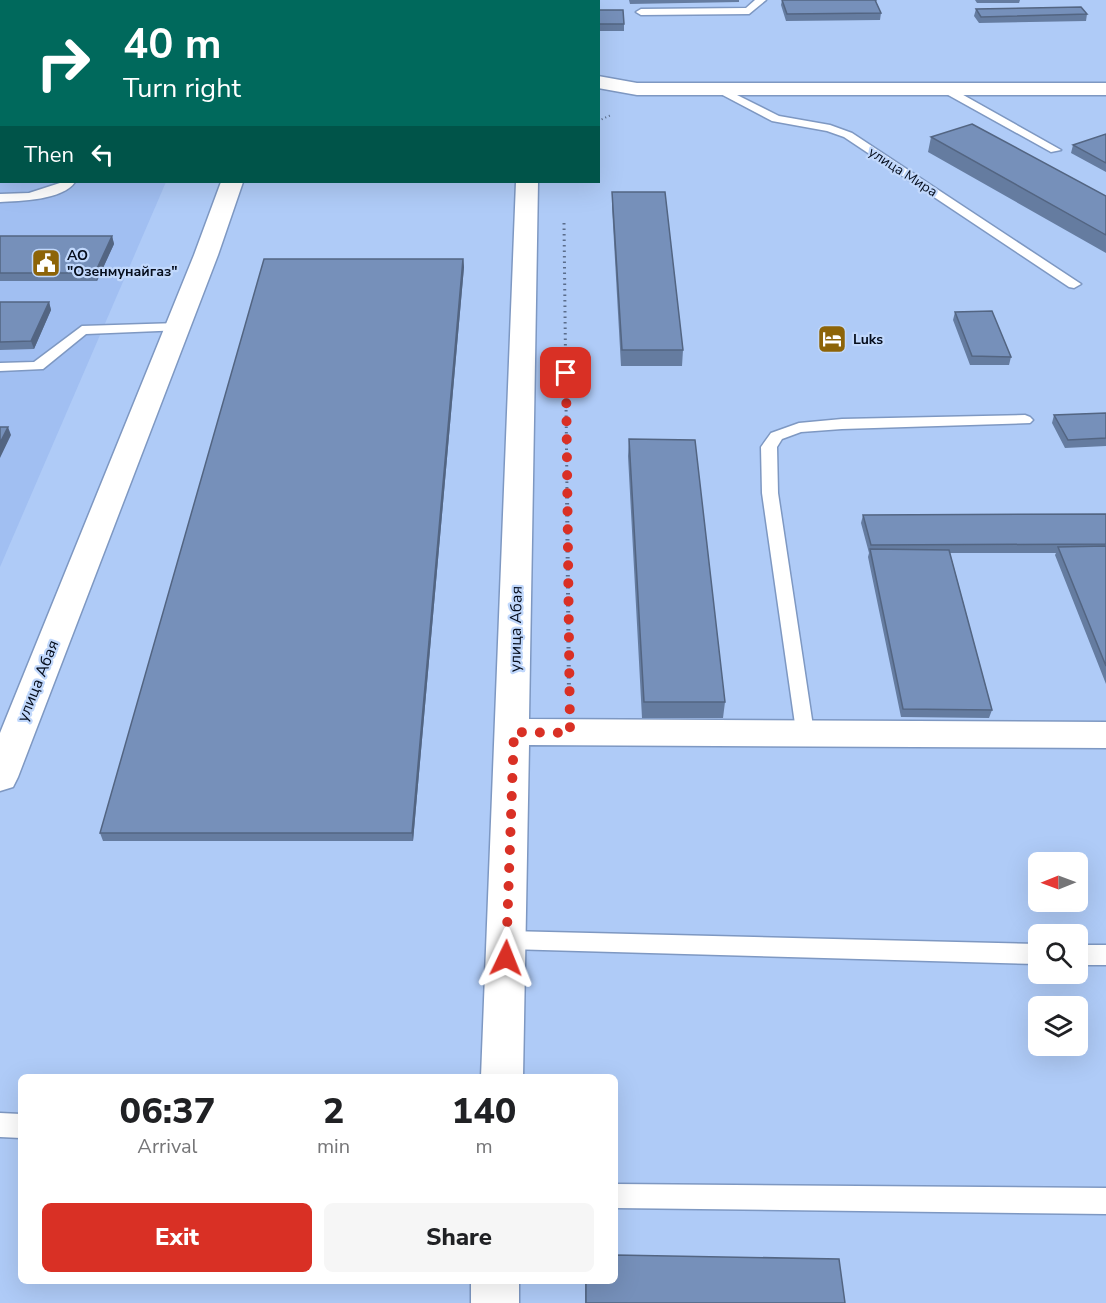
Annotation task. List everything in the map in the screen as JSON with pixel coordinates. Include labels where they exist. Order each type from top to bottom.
[{"type":"street","points":[[600,82],[637,89],[1106,89]]},
{"type":"street","points":[[600,96],[637,89]]},
{"type":"street","name":"улица Абая","points":[[0,777],[178,327],[232,183]]},
{"type":"street","name":"улица Абая","points":[[502,1074],[514,732],[527,183]]},
{"type":"street","points":[[514,732],[1106,735]]},
{"type":"street","points":[[495,1284],[495,1303]]},
{"type":"lane","points":[[641,12],[749,11],[761,0]]},
{"type":"lane","name":"улица Мира","points":[[720,89],[776,119],[830,128],[848,135],[1074,284]]},
{"type":"lane","points":[[945,89],[1054,150]]},
{"type":"lane","points":[[0,198],[30,197],[66,186],[68,183]]},
{"type":"lane","points":[[0,367],[38,366],[82,330],[178,327]]},
{"type":"lane","points":[[804,734],[770,493],[769,447],[776,436],[799,428],[842,424],[1025,420]]},
{"type":"lane","points":[[507,940],[1028,954]]},
{"type":"lane","points":[[1088,955],[1106,955]]},
{"type":"lane","points":[[0,1125],[18,1126]]},
{"type":"lane","points":[[618,1196],[1106,1201]]},
{"type":"path","points":[[564,218],[570,733]]},
{"type":"shaded area","points":[[0,183],[166,183],[0,567]]},
{"type":"building","points":[[782,0],[875,0],[881,13],[787,14]]},
{"type":"building","points":[[1081,7],[1087,14],[981,17],[976,9]]},
{"type":"building","points":[[600,10],[623,10],[624,24],[600,24]]},
{"type":"building","points":[[972,124],[1106,196],[1106,235],[931,137]]},
{"type":"building","points":[[1106,134],[1106,163],[1073,145]]},
{"type":"building","points":[[612,192],[665,192],[683,350],[622,350]]},
{"type":"building","points":[[0,236],[112,236],[95,273],[0,273]]},
{"type":"building","points":[[264,259],[463,259],[412,833],[100,833]]},
{"type":"building","points":[[0,302],[49,302],[31,341],[0,342]]},
{"type":"building","points":[[992,311],[1011,357],[972,356],[955,312]]},
{"type":"building","points":[[1106,413],[1106,438],[1068,440],[1054,415]]},
{"type":"building","points":[[0,427],[8,427],[0,443]]},
{"type":"building","points":[[629,439],[695,440],[725,702],[644,702]]},
{"type":"building","points":[[1106,514],[1106,544],[871,545],[863,515]]},
{"type":"building","points":[[1106,546],[1106,666],[1058,547]]},
{"type":"building","points":[[870,549],[949,550],[992,710],[903,709]]},
{"type":"building","points":[[618,1255],[839,1259],[845,1303],[586,1303],[586,1284],[618,1284]]},
{"type":"place","name":"АО \"Озенмунайгаз\"","points":[[46,263]]},
{"type":"place","name":"Luks","points":[[832,339]]},
{"type":"route","points":[[506,958],[514,732],[570,733],[566,373]]}]
